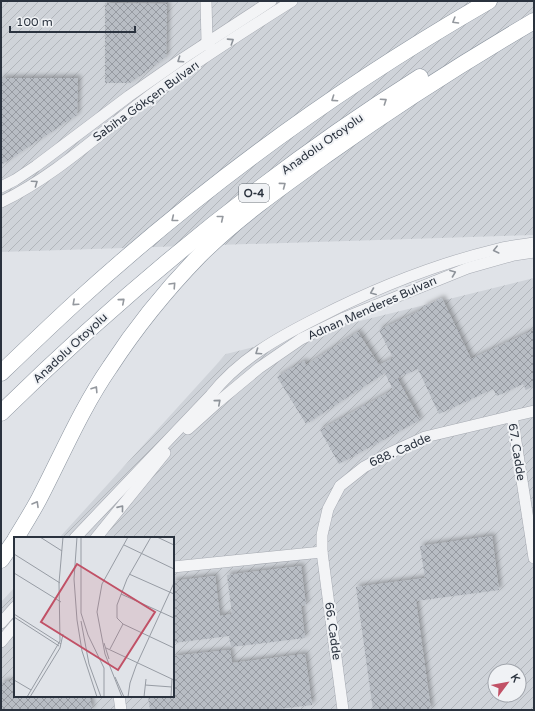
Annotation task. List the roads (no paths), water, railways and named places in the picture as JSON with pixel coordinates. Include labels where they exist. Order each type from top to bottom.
[{"type":"highway","name":"O-4","points":[[1,373],[75,303],[118,266],[189,207],[264,148],[367,77],[488,1]]},
{"type":"highway","name":"Anadolu Otoyolu","points":[[1,413],[45,370],[121,301],[275,176],[302,156],[396,93],[472,45],[534,9]]},
{"type":"highway","points":[[17,537],[39,499],[71,432],[91,395],[138,327],[168,290],[200,255],[253,208],[351,137],[418,92],[534,21]]},
{"type":"highway","points":[[1,560],[14,542]]},
{"type":"street","points":[[206,1],[207,42],[213,52]]},
{"type":"street","name":"Sabiha Gökçen Bulvarı","points":[[1,187],[15,180],[36,166],[129,96],[207,42],[271,1]]},
{"type":"street","name":"Sabiha Gökçen Bulvarı","points":[[1,202],[34,184],[156,91],[292,1]]},
{"type":"street","points":[[76,537],[221,383],[233,371],[257,352],[306,323],[386,286],[448,263],[499,248],[534,243]]},
{"type":"street","name":"Adnan Menderes Bulvarı","points":[[97,537],[172,444],[218,402],[259,368],[301,339],[344,318],[468,268],[514,255],[534,252]]},
{"type":"street","name":"688. Cadde","points":[[322,552],[322,535],[328,509],[340,486],[364,467],[425,437],[534,411]]},
{"type":"street","name":"67. Cadde","points":[[512,416],[534,558]]},
{"type":"street","points":[[174,567],[322,552]]},
{"type":"street","name":"66. Cadde","points":[[322,552],[343,710]]},
{"type":"street","points":[[1,623],[14,608]]},
{"type":"street","points":[[1,642],[14,627]]},
{"type":"street","points":[[119,697],[121,710]]}]
